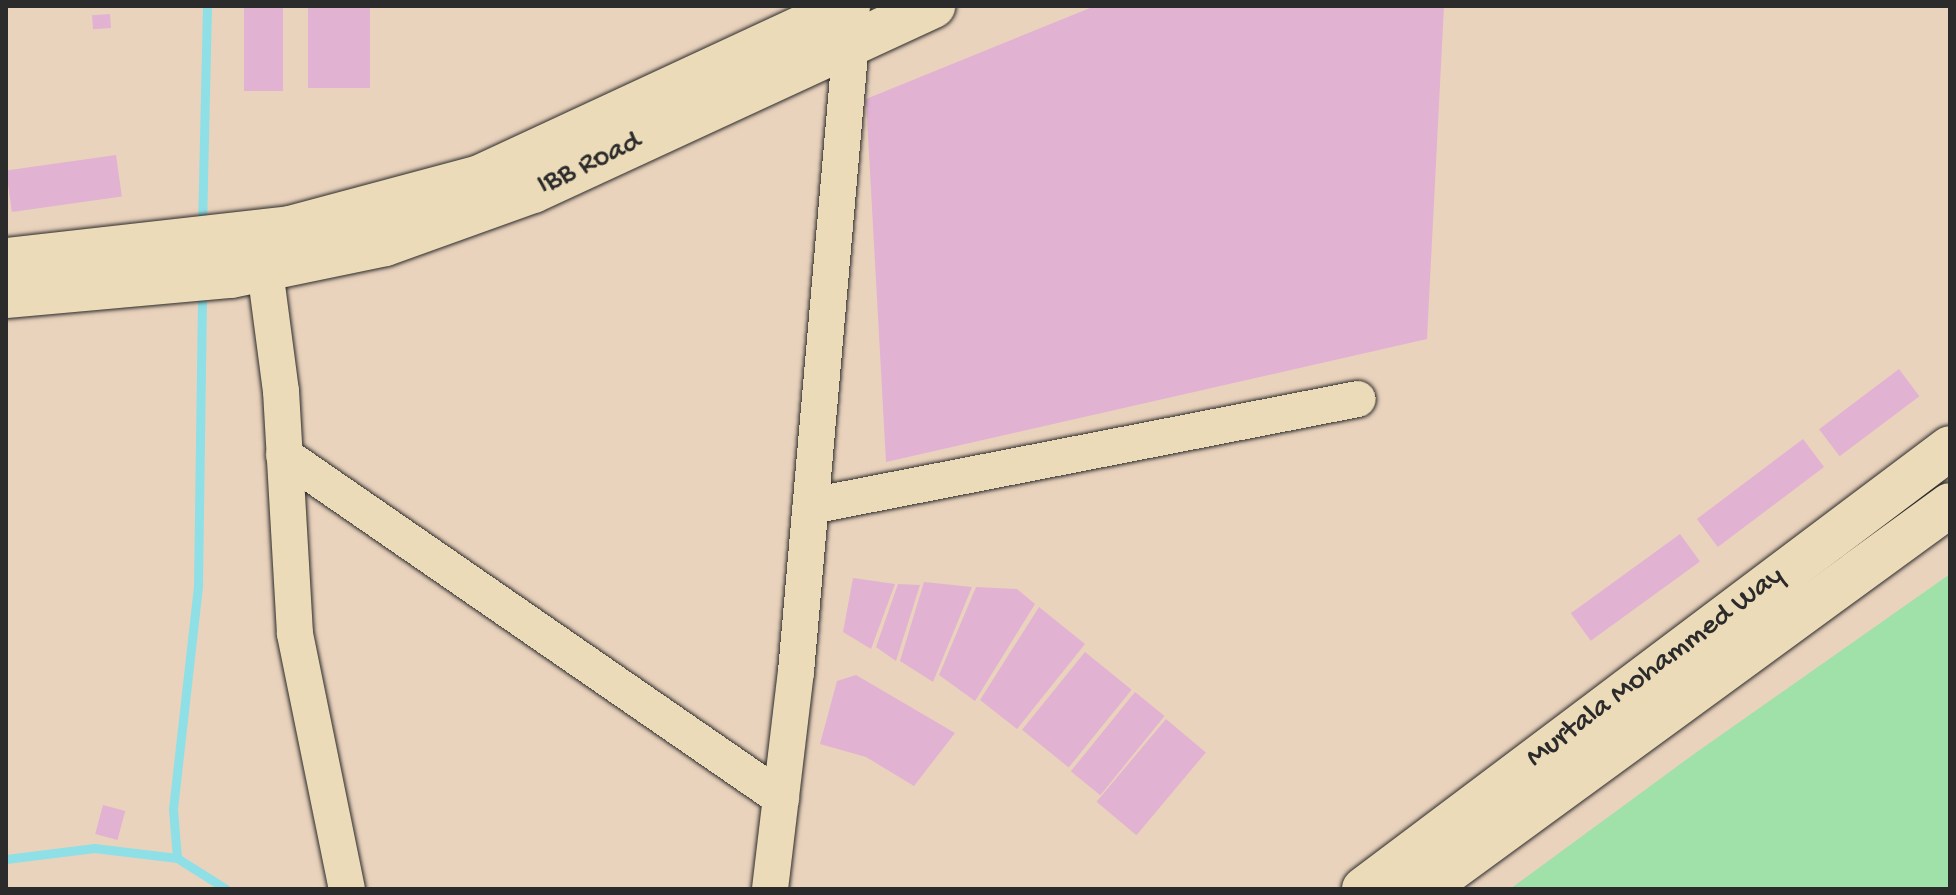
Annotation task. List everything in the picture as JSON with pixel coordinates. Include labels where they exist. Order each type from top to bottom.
[{"type":"main road","name":"IBB Road","points":[[130,267],[242,261],[356,214],[480,177],[851,18],[933,6]]},
{"type":"main road","points":[[6,260],[130,267]]},
{"type":"main road","points":[[6,296],[130,267]]},
{"type":"main road","name":"Murtala Mohammed Way","points":[[1364,889],[1576,726],[1950,448]]},
{"type":"main road","name":"Murtala Mohammed Way","points":[[1424,889],[1950,505]]},
{"type":"main road","points":[[1576,726],[1602,761]]},
{"type":"street","points":[[770,889],[811,506],[851,18]]},
{"type":"street","points":[[242,261],[284,455],[295,634],[347,889]]},
{"type":"street","points":[[811,506],[1358,399]]},
{"type":"street","points":[[284,455],[781,798]]},
{"type":"green space","points":[[1950,574],[1950,889],[1510,889],[1694,754]]},
{"type":"building","points":[[244,6],[283,6],[283,91],[244,91]]},
{"type":"building","points":[[308,6],[370,6],[370,88],[308,88]]},
{"type":"building","points":[[1095,6],[1444,6],[1427,339],[886,462],[866,99]]},
{"type":"building","points":[[110,14],[111,28],[93,29],[92,15]]},
{"type":"building","points":[[116,155],[122,197],[12,212],[6,170]]},
{"type":"building","points":[[1899,369],[1919,396],[1840,456],[1819,429]]},
{"type":"building","points":[[1803,439],[1824,467],[1718,547],[1697,519]]},
{"type":"building","points":[[1680,534],[1700,562],[1591,641],[1571,613]]},
{"type":"building","points":[[853,578],[895,584],[871,649],[843,632]]},
{"type":"building","points":[[924,582],[972,587],[933,682],[900,661]]},
{"type":"building","points":[[898,584],[920,585],[896,661],[876,647]]},
{"type":"building","points":[[976,587],[1017,589],[1035,604],[975,701],[939,675]]},
{"type":"building","points":[[1039,607],[1085,644],[1017,729],[980,700]]},
{"type":"building","points":[[1085,652],[1132,690],[1069,767],[1022,730]]},
{"type":"building","points":[[856,675],[955,733],[914,786],[866,757],[820,744],[837,681]]},
{"type":"building","points":[[1135,692],[1165,716],[1100,795],[1071,771]]},
{"type":"building","points":[[1166,719],[1206,752],[1136,835],[1097,802]]},
{"type":"building","points":[[103,805],[125,811],[117,840],[95,834]]},
{"type":"waterway","points":[[202,227],[207,6]]},
{"type":"waterway","points":[[177,858],[173,809],[198,585],[202,289]]},
{"type":"waterway","points":[[6,859],[94,848],[177,858],[226,889]]}]
